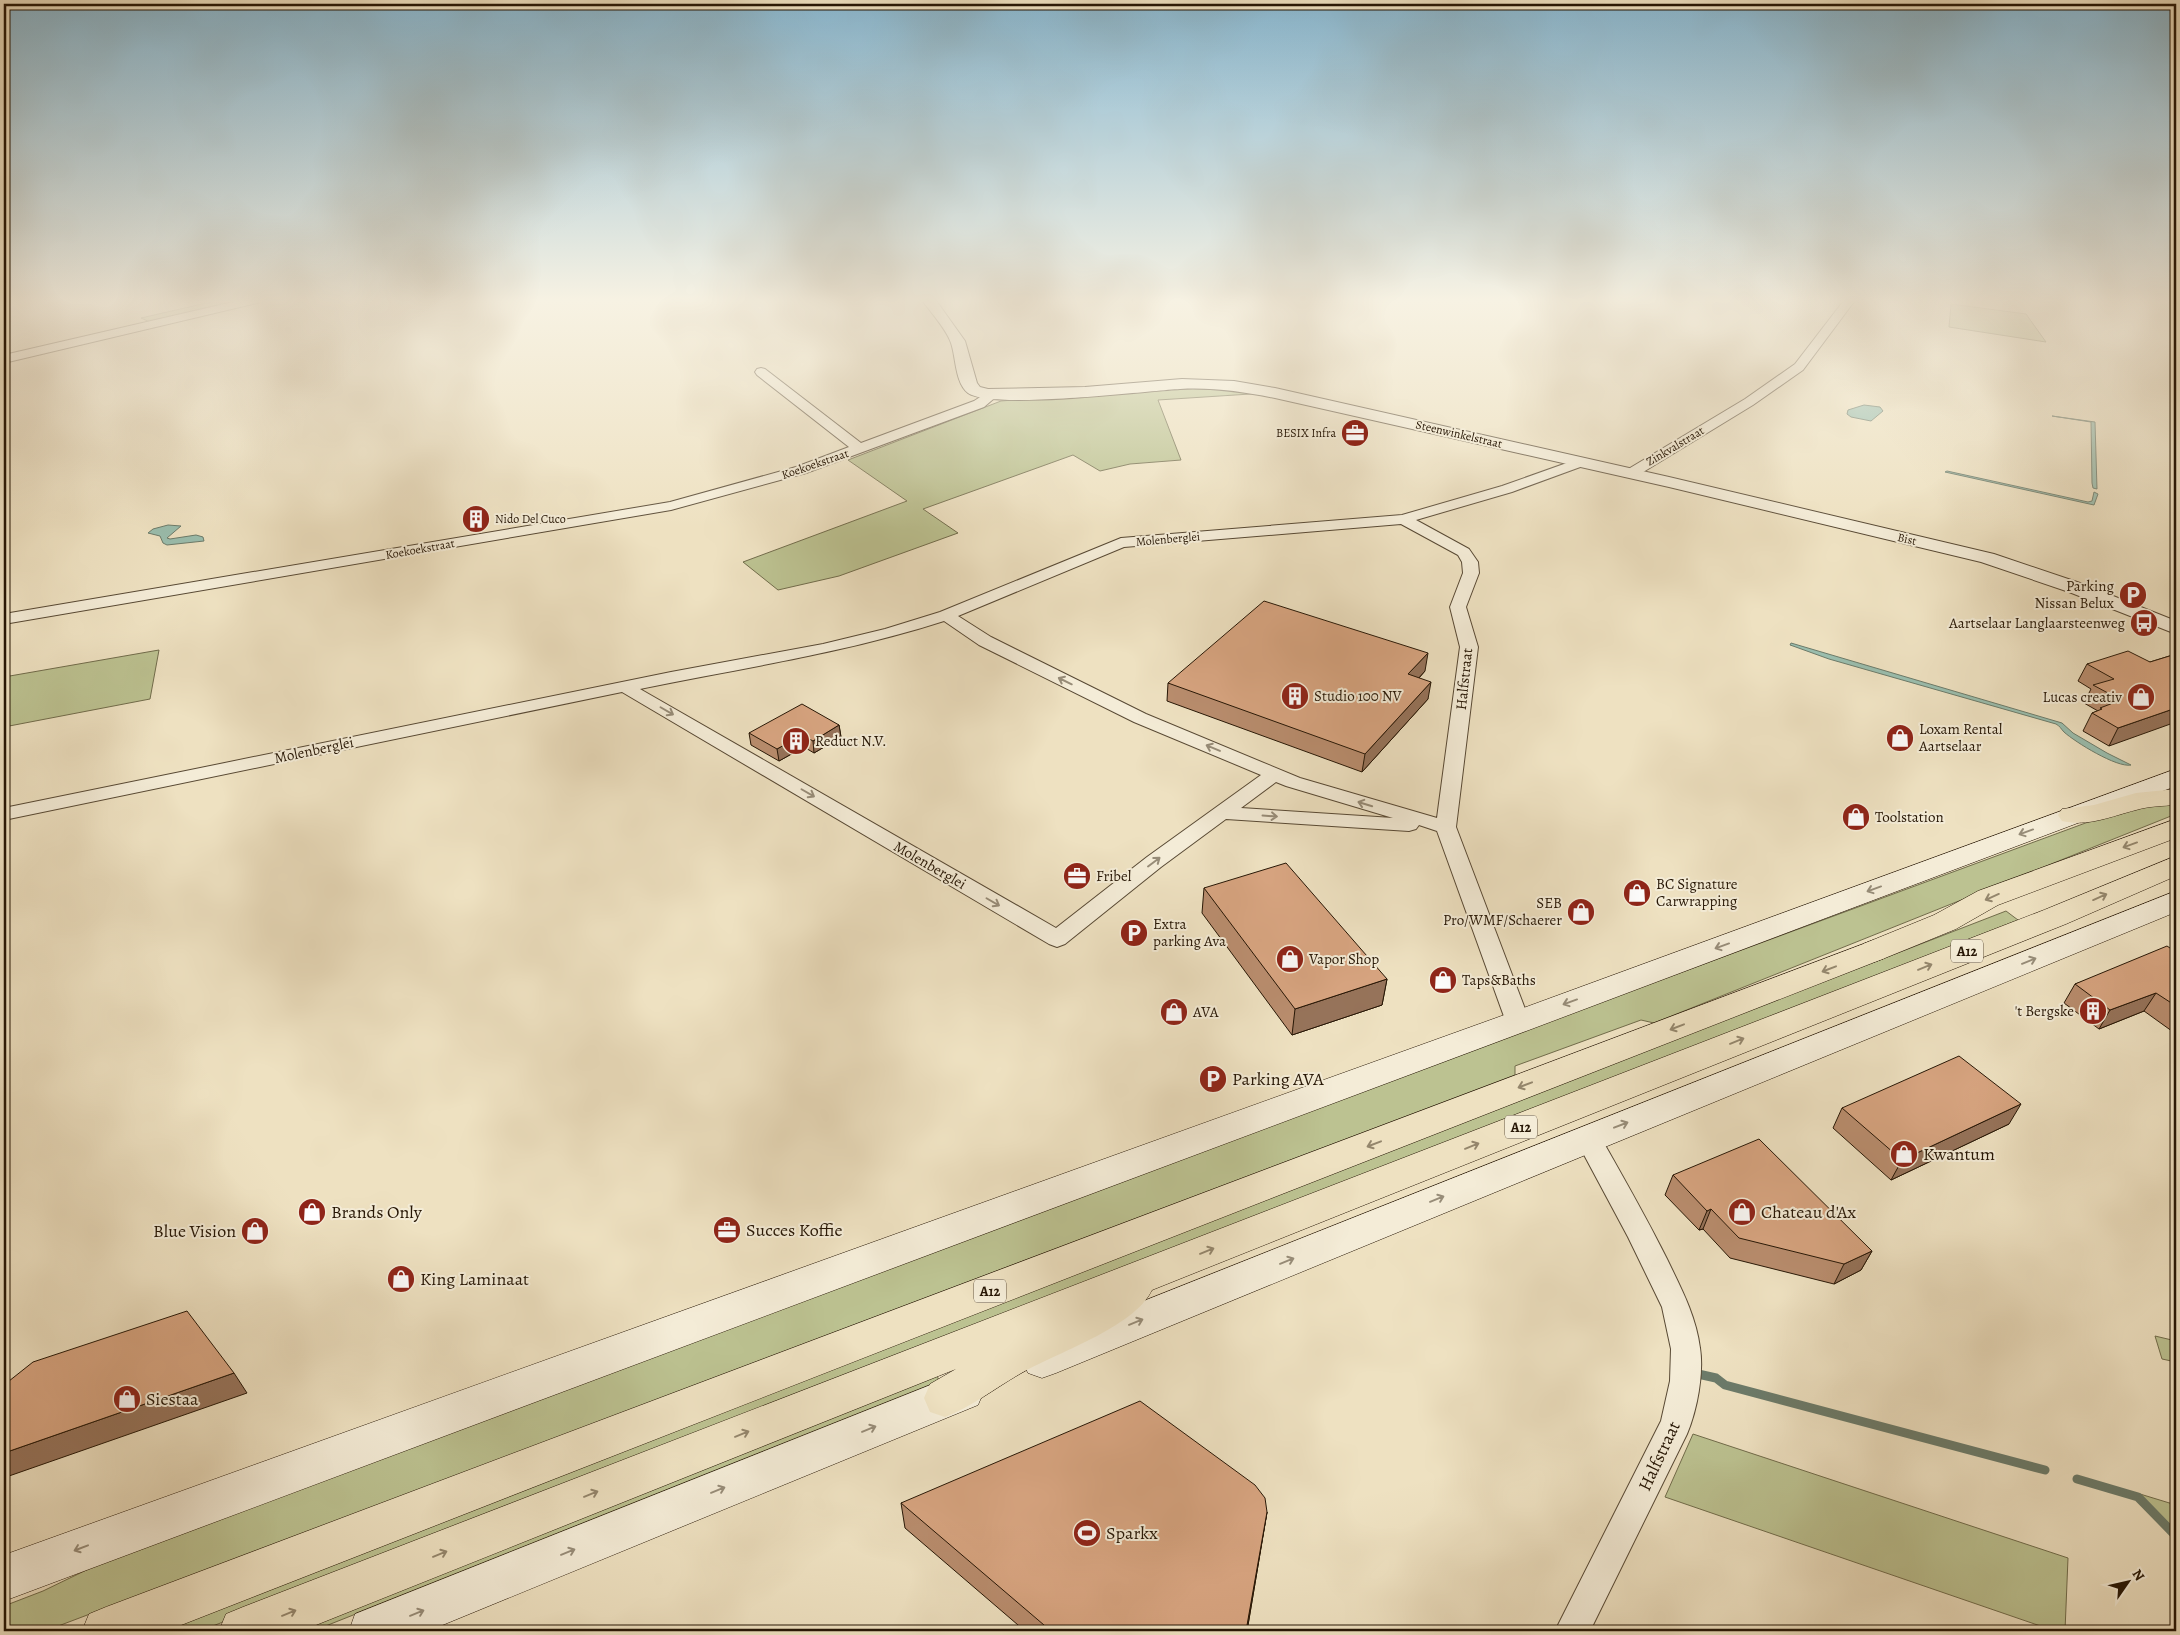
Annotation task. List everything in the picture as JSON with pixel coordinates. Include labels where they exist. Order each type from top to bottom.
[{"type":"highway","points":[[2072,815],[2096,813],[2136,801],[2176,797]]},
{"type":"highway","name":"A12","points":[[106,1631],[1874,951],[1945,922],[1988,898],[2176,828]]},
{"type":"highway","name":"A12","points":[[243,1631],[2056,917],[2176,865]]},
{"type":"highway","points":[[945,1398],[1006,1361],[1104,1312],[1162,1269]]},
{"type":"main road","points":[[4,1578],[1518,1022],[2176,777]]},
{"type":"main road","points":[[372,1631],[2176,901]]},
{"type":"street","name":"Koekoekstraat","points":[[764,375],[860,449]]},
{"type":"street","name":"Steenwinkelstraat","points":[[967,375],[969,384],[974,390],[992,395],[1085,392],[1177,384],[1234,386],[1329,403],[1630,474]]},
{"type":"street","name":"Zinkvalstraat","points":[[1630,474],[1749,402],[1787,375]]},
{"type":"street","name":"Koekoekstraat","points":[[4,619],[666,507],[769,480],[860,449],[979,404],[992,395]]},
{"type":"street","points":[[1403,518],[1507,489],[1578,463]]},
{"type":"street","name":"Bist","points":[[1630,474],[1986,558],[2076,588],[2176,628]]},
{"type":"street","name":"Molenberglei","points":[[4,814],[625,687],[823,649],[946,615],[1121,543],[1403,518]]},
{"type":"street","name":"Halfstraat","points":[[1403,518],[1464,552],[1470,562],[1471,573],[1458,607],[1470,647],[1446,828],[1518,1022]]},
{"type":"street","points":[[946,615],[985,641],[1140,718],[1294,782],[1446,828]]},
{"type":"street","name":"Molenberglei","points":[[625,687],[1057,939],[1154,862],[1275,774]]},
{"type":"street","points":[[1221,813],[1446,828]]},
{"type":"street","name":"Halfstraat","points":[[1572,1631],[1676,1424],[1685,1381],[1686,1349],[1676,1307],[1639,1231],[1588,1138]]},
{"type":"shaded area","points":[[1164,388],[1266,393],[1158,400],[1181,460],[1130,464],[1100,471],[1073,455],[923,509],[958,533],[839,576],[778,590],[743,562],[907,501],[848,460],[1001,401]]},
{"type":"shaded area","points":[[1864,405],[1880,407],[1883,411],[1871,421],[1851,417],[1847,414],[1848,410]]},
{"type":"shaded area","points":[[2052,416],[2095,422],[2097,489],[2093,488],[2092,483],[2091,422]]},
{"type":"shaded area","points":[[1945,472],[2088,502],[2092,501],[2094,492],[2098,494],[2094,505]]},
{"type":"shaded area","points":[[168,525],[181,526],[167,538],[196,535],[203,537],[204,541],[167,545],[163,543],[160,536],[148,533],[153,529]]},
{"type":"shaded area","points":[[1791,643],[2062,723],[2073,733],[2131,765],[2116,763],[2086,748],[2056,724],[1829,659],[1790,645]]},
{"type":"shaded area","points":[[159,650],[150,699],[4,727],[4,677]]},
{"type":"shaded area","points":[[2176,801],[2176,814],[1654,1023],[1641,1020],[1515,1066],[1515,1075],[45,1631],[4,1631],[4,1606],[43,1591],[196,1517],[981,1231],[2118,811],[2132,807]]},
{"type":"shaded area","points":[[2006,911],[2018,920],[200,1631],[147,1631]]},
{"type":"shaded area","points":[[2155,1336],[2176,1341],[2176,1362],[2162,1359]]},
{"type":"shaded area","points":[[936,1371],[939,1382],[313,1631],[285,1631]]},
{"type":"shaded area","points":[[1693,1434],[2068,1558],[2065,1631],[2055,1631],[1665,1497]]},
{"type":"shaded area","points":[[2140,1494],[2176,1505],[2176,1531]]},
{"type":"building","name":"Studio 100 NV","points":[[1264,601],[1428,653],[1408,674],[1431,682],[1365,754],[1168,683]]},
{"type":"building","points":[[2128,651],[2150,662],[2176,654],[2176,708],[2118,728],[2092,713],[2121,700],[2093,685],[2114,679],[2087,664]]},
{"type":"building","points":[[802,704],[839,725],[813,741],[802,735],[777,749],[749,733]]},
{"type":"building","name":"Vapor Shop","points":[[1286,863],[1387,979],[1295,1009],[1204,888]]},
{"type":"building","points":[[2167,946],[2176,952],[2176,1006],[2156,993],[2110,1010],[2075,984]]},
{"type":"building","name":"Kwantum","points":[[1959,1056],[2021,1104],[1902,1160],[1842,1108]]},
{"type":"building","name":"Chateau d'Ax","points":[[1759,1139],[1872,1251],[1844,1264],[1739,1238],[1711,1209],[1707,1211],[1673,1175]]},
{"type":"building","name":"Siestaa","points":[[187,1311],[234,1373],[4,1453],[4,1385],[33,1362]]},
{"type":"building","name":"Sparkx","points":[[1140,1401],[1255,1485],[1265,1498],[1267,1512],[1246,1631],[1051,1631],[901,1503]]},
{"type":"waterway","points":[[1698,1374],[1716,1378],[1725,1385],[2045,1470]]},
{"type":"waterway","points":[[2077,1479],[2138,1497],[2176,1536]]},
{"type":"place","name":"BESIX Infra","points":[[1355,433]]},
{"type":"place","name":"Nido Del Cuco","points":[[476,519]]},
{"type":"place","name":"Parking Nissan Belux","points":[[2133,595]]},
{"type":"place","name":"Aartselaar Langlaarsteenweg","points":[[2144,623]]},
{"type":"place","name":"Studio 100 NV","points":[[1295,696]]},
{"type":"place","name":"Lucas creativ","points":[[2141,697]]},
{"type":"place","name":"Loxam Rental Aartselaar","points":[[1900,738]]},
{"type":"place","name":"Reduct N.V.","points":[[796,741]]},
{"type":"place","name":"Toolstation","points":[[1856,817]]},
{"type":"place","name":"Fribel","points":[[1077,876]]},
{"type":"place","name":"BC Signature Carwrapping","points":[[1637,893]]},
{"type":"place","name":"SEB Pro/WMF/Schaerer","points":[[1581,912]]},
{"type":"place","name":"Extra parking Ava","points":[[1134,933]]},
{"type":"place","name":"Vapor Shop","points":[[1290,959]]},
{"type":"place","name":"Taps&Baths","points":[[1443,980]]},
{"type":"place","name":"'t Bergske","points":[[2093,1011]]},
{"type":"place","name":"AVA","points":[[1174,1012]]},
{"type":"place","name":"Parking AVA","points":[[1213,1079]]},
{"type":"place","name":"Kwantum","points":[[1904,1154]]},
{"type":"place","name":"Brands Only","points":[[312,1212]]},
{"type":"place","name":"Chateau d'Ax","points":[[1742,1212]]},
{"type":"place","name":"Succes Koffie","points":[[727,1230]]},
{"type":"place","name":"Blue Vision","points":[[255,1231]]},
{"type":"place","name":"King Laminaat","points":[[401,1279]]},
{"type":"place","name":"Siestaa","points":[[127,1399]]},
{"type":"place","name":"Sparkx","points":[[1087,1533]]}]
